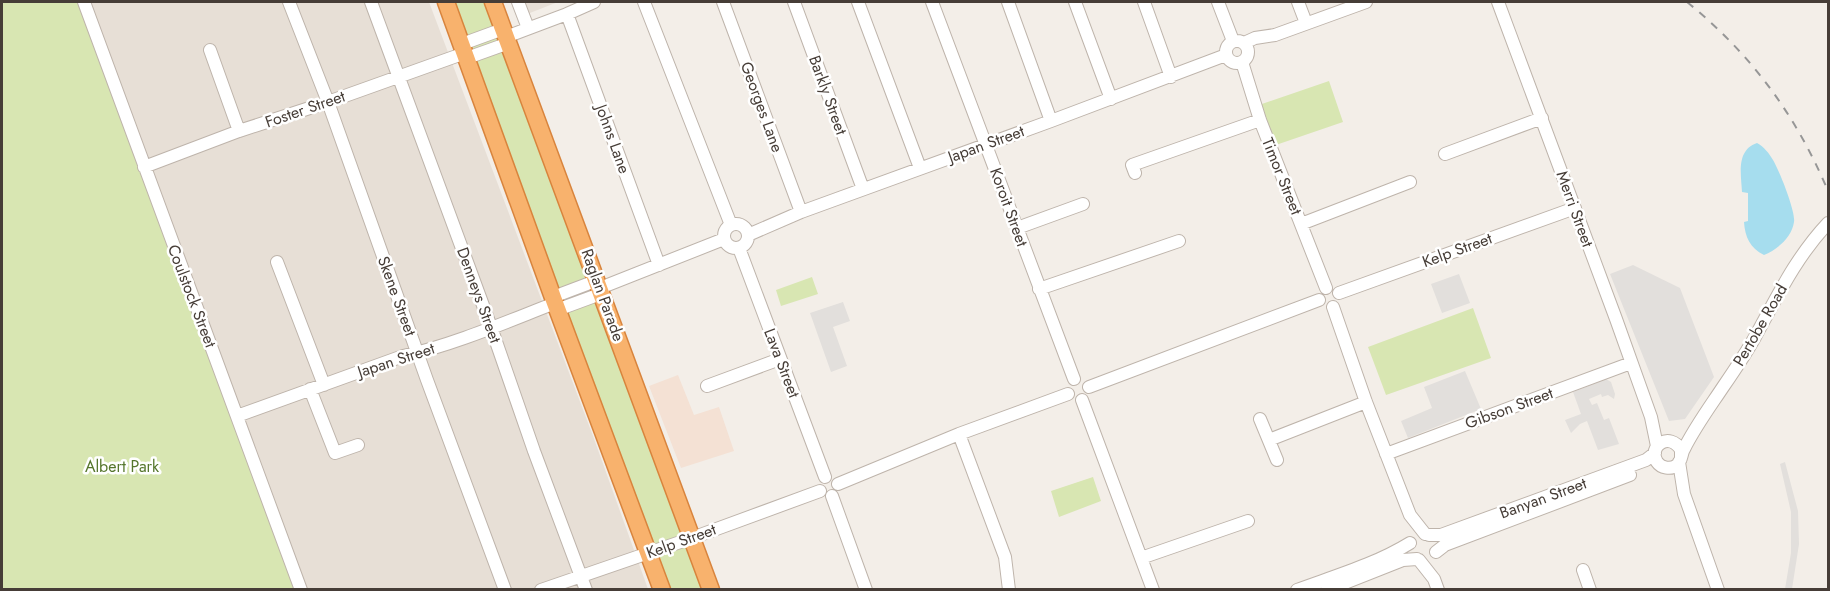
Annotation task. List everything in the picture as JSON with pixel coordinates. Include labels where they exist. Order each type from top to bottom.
[{"type":"highway","points":[[446,2],[555,304],[662,590]]},
{"type":"highway","name":"Raglan Parade","points":[[493,2],[711,590]]},
{"type":"street","name":"Coulstock Street","points":[[84,2],[301,590]]},
{"type":"street","name":"Skene Street","points":[[289,2],[328,102],[417,353],[505,590]]},
{"type":"street","name":"Denneys Street","points":[[371,2],[586,590]]},
{"type":"street","points":[[518,2],[528,28]]},
{"type":"street","points":[[506,36],[594,2]]},
{"type":"street","points":[[644,2],[731,225]]},
{"type":"street","name":"Georges Lane","points":[[723,2],[801,212]]},
{"type":"street","name":"Barkly Street","points":[[794,2],[862,189]]},
{"type":"street","points":[[858,2],[920,168]]},
{"type":"street","name":"Koroit Street","points":[[932,2],[1074,379]]},
{"type":"street","points":[[1008,2],[1051,121]]},
{"type":"street","points":[[1075,2],[1111,99]]},
{"type":"street","points":[[1144,2],[1171,77]]},
{"type":"street","name":"Timor Street","points":[[1218,2],[1242,50],[1260,120],[1326,288]]},
{"type":"street","points":[[1298,2],[1306,23]]},
{"type":"street","points":[[1242,50],[1226,48],[1226,55],[1233,63],[1242,50],[1256,38],[1270,36],[1366,2]]},
{"type":"street","name":"Merri Street","points":[[1498,2],[1651,417],[1656,449]]},
{"type":"street","name":"Johns Lane","points":[[567,14],[659,265]]},
{"type":"street","name":"Foster Street","points":[[144,167],[506,36]]},
{"type":"street","points":[[210,50],[239,131]]},
{"type":"street","name":"Japan Street","points":[[748,235],[862,189],[1226,55]]},
{"type":"street","points":[[1445,154],[1542,118]]},
{"type":"street","points":[[1135,173],[1132,165],[1260,120]]},
{"type":"street","points":[[1301,224],[1410,182]]},
{"type":"street","points":[[1017,228],[1083,204]]},
{"type":"street","name":"Kelp Street","points":[[1338,293],[1575,208]]},
{"type":"street","name":"Pertobe Road","points":[[1680,460],[1695,429],[1745,355],[1793,267],[1828,223]]},
{"type":"street","points":[[731,225],[743,226],[748,235],[746,242],[739,248],[729,246],[724,240],[725,230],[731,225]]},
{"type":"street","name":"Japan Street","points":[[237,416],[555,304],[724,240]]},
{"type":"street","points":[[1039,289],[1179,241]]},
{"type":"street","name":"Lava Street","points":[[739,248],[825,477]]},
{"type":"street","points":[[276,262],[324,385]]},
{"type":"street","points":[[1332,287],[1338,293],[1339,300],[1333,307],[1323,305],[1319,300],[1320,294],[1326,288],[1332,287]]},
{"type":"street","points":[[1089,387],[1319,300]]},
{"type":"street","points":[[1333,307],[1366,402],[1410,516],[1410,553],[1436,584]]},
{"type":"street","points":[[707,386],[780,359]]},
{"type":"street","name":"Gibson Street","points":[[1386,454],[1631,363]]},
{"type":"street","points":[[1074,379],[1084,381],[1089,387],[1088,395],[1082,400],[1074,400],[1068,394],[1068,385],[1074,379]]},
{"type":"street","points":[[310,390],[335,453],[358,445]]},
{"type":"street","points":[[838,484],[960,434],[1068,394]]},
{"type":"street","points":[[1082,400],[1153,590]]},
{"type":"street","points":[[1269,440],[1366,402]]},
{"type":"street","name":"Merri Street","points":[[1651,417],[1671,441]]},
{"type":"street","points":[[1260,419],[1277,460]]},
{"type":"street","name":"Pertobe Road","points":[[1671,441],[1695,429]]},
{"type":"street","points":[[960,434],[1005,557],[1009,590]]},
{"type":"street","points":[[1684,494],[1656,460],[1656,449],[1661,443],[1671,441],[1676,443],[1681,450],[1684,494],[1718,590]]},
{"type":"street","name":"Banyan Street","points":[[1435,554],[1445,544],[1646,460],[1656,449]]},
{"type":"street","points":[[1662,467],[1673,467],[1680,460]]},
{"type":"street","name":"Banyan Street","points":[[1427,534],[1441,535],[1508,516],[1642,470],[1662,467]]},
{"type":"street","points":[[825,477],[832,477],[838,484],[838,490],[832,496],[827,497],[819,491],[821,480],[825,477]]},
{"type":"street","name":"Kelp Street","points":[[542,590],[819,491]]},
{"type":"street","points":[[832,496],[866,590]]},
{"type":"street","points":[[1410,516],[1436,542],[1436,584]]},
{"type":"street","points":[[1141,558],[1248,521]]},
{"type":"street","points":[[1297,590],[1399,550],[1417,535],[1427,534]]},
{"type":"street","points":[[1327,590],[1403,560],[1427,560],[1435,554]]},
{"type":"street","points":[[1583,570],[1590,590]]},
{"type":"shaded area","points":[[2,2],[429,2],[593,436],[648,589],[2,589]]},
{"type":"shaded area","points":[[511,2],[558,2],[517,18]]},
{"type":"shaded area","points":[[1633,265],[1680,288],[1714,377],[1685,419],[1669,421],[1610,274]]},
{"type":"shaded area","points":[[1459,274],[1470,303],[1442,313],[1431,284]]},
{"type":"shaded area","points":[[843,302],[850,321],[833,327],[847,366],[831,372],[810,313]]},
{"type":"shaded area","points":[[1465,371],[1481,409],[1408,438],[1401,421],[1432,408],[1424,387]]},
{"type":"shaded area","points":[[678,375],[694,415],[719,407],[734,451],[681,468],[649,386]]},
{"type":"shaded area","points":[[1606,379],[1611,382],[1615,394],[1614,399],[1608,395],[1602,397],[1601,394],[1589,399],[1592,405],[1597,403],[1604,420],[1609,418],[1619,444],[1598,450],[1587,421],[1571,433],[1565,420],[1581,414],[1573,392]]},
{"type":"shaded area","points":[[1785,462],[1798,511],[1799,544],[1792,589],[1785,589],[1791,553],[1791,512],[1780,464]]},
{"type":"green space","name":"Albert Park","points":[[2,2],[79,2],[297,589],[2,589]]},
{"type":"green space","points":[[446,2],[493,2],[711,589],[662,589]]},
{"type":"green space","points":[[1329,81],[1343,122],[1270,147],[1256,106]]},
{"type":"green space","points":[[812,277],[818,294],[781,306],[776,290]]},
{"type":"green space","points":[[1473,308],[1491,358],[1386,395],[1368,347]]},
{"type":"green space","points":[[1093,477],[1101,501],[1059,517],[1051,491]]},
{"type":"water","points":[[1757,143],[1762,146],[1776,165],[1794,217],[1793,228],[1787,238],[1774,250],[1764,255],[1749,242],[1746,232],[1744,222],[1748,221],[1748,193],[1742,192],[1741,178],[1743,157],[1750,146]]},
{"type":"railway","points":[[1687,2],[1732,43],[1770,88],[1801,137],[1828,191]]}]
